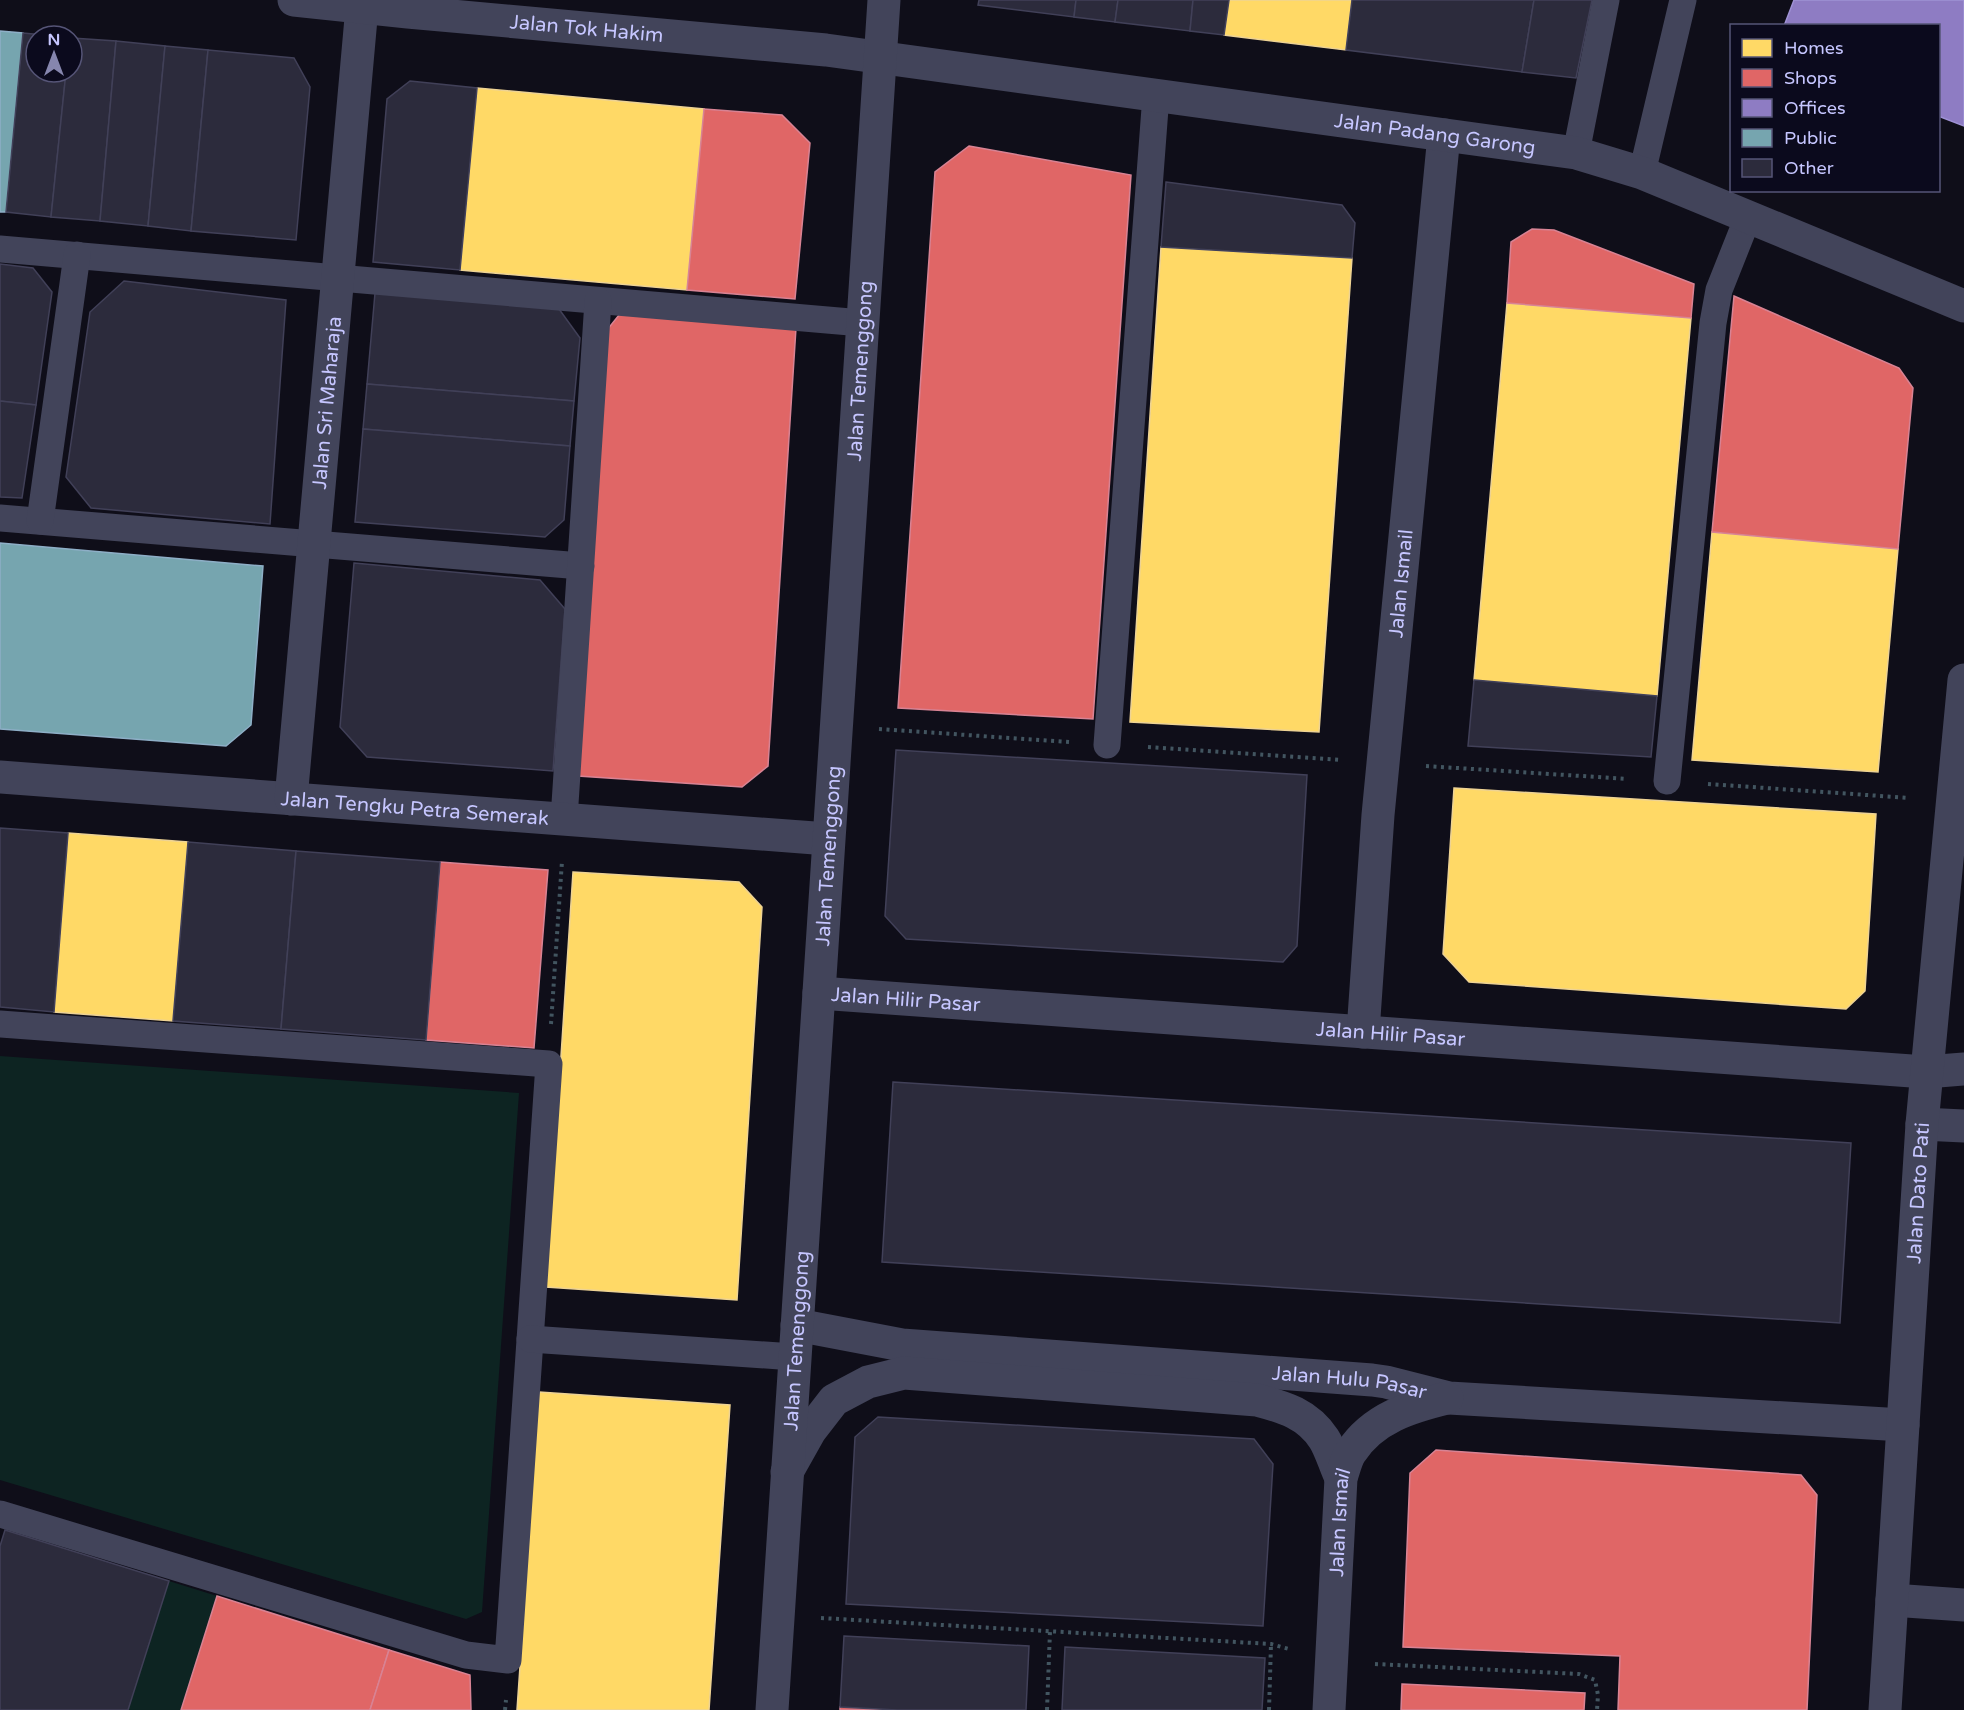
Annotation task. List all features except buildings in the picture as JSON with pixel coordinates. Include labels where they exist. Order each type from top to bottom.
[{"type":"street","name":"Jalan Tok Hakim","points":[[294,0],[362,8],[408,6],[879,56]]},
{"type":"street","name":"Jalan Temenggong","points":[[772,1710],[884,0]]},
{"type":"street","name":"Jalan Sri Maharaja","points":[[291,799],[362,8]]},
{"type":"street","name":"Jalan Padang Garong","points":[[879,56],[1576,153],[1642,173],[1964,306]]},
{"type":"street","name":"Jalan Ismail","points":[[1363,1032],[1378,815],[1444,135]]},
{"type":"street","name":"Jalan Dato Pati","points":[[1885,1710],[1922,1124],[1964,680]]},
{"type":"street","name":"Jalan Tengku Petra Semerak","points":[[0,777],[828,838]]},
{"type":"street","name":"Jalan Hilir Pasar","points":[[819,993],[1926,1072],[1964,1069]]},
{"type":"street","points":[[1922,1124],[1964,1126]]},
{"type":"street","name":"Jalan Hulu Pasar","points":[[797,1324],[902,1345],[1372,1380],[1449,1398],[1903,1425]]},
{"type":"street","name":"Jalan Hulu Pasar","points":[[787,1472],[810,1431],[834,1400],[867,1382],[904,1374],[1266,1402],[1284,1407],[1306,1419],[1324,1439],[1341,1478]]},
{"type":"street","name":"Jalan Ismail","points":[[1329,1710],[1341,1478],[1351,1452],[1371,1429],[1391,1416],[1412,1407],[1449,1398]]},
{"type":"street","points":[[1892,1600],[1964,1605]]},
{"type":"lane","points":[[1576,153],[1605,0]]},
{"type":"lane","points":[[1642,173],[1683,0]]},
{"type":"lane","points":[[1107,745],[1156,95]]},
{"type":"lane","points":[[1667,781],[1713,323],[1719,290],[1748,217]]},
{"type":"lane","points":[[0,249],[862,323]]},
{"type":"lane","points":[[40,521],[77,255]]},
{"type":"lane","points":[[564,819],[598,301]]},
{"type":"lane","points":[[0,518],[581,566]]},
{"type":"lane","points":[[0,1024],[549,1064],[508,1660],[466,1656],[0,1514]]},
{"type":"lane","points":[[530,1340],[794,1357]]},
{"type":"path","points":[[549,1064],[564,819]]},
{"type":"path","points":[[778,1616],[1271,1644],[1332,1662],[1579,1674],[1595,1680],[1598,1710]]},
{"type":"path","points":[[1047,1710],[1050,1631]]},
{"type":"path","points":[[1269,1710],[1271,1644]]},
{"type":"green space","points":[[0,1056],[519,1093],[482,1612],[466,1619],[0,1480]]},
{"type":"green space","points":[[169,1581],[217,1596],[181,1710],[128,1710]]}]
